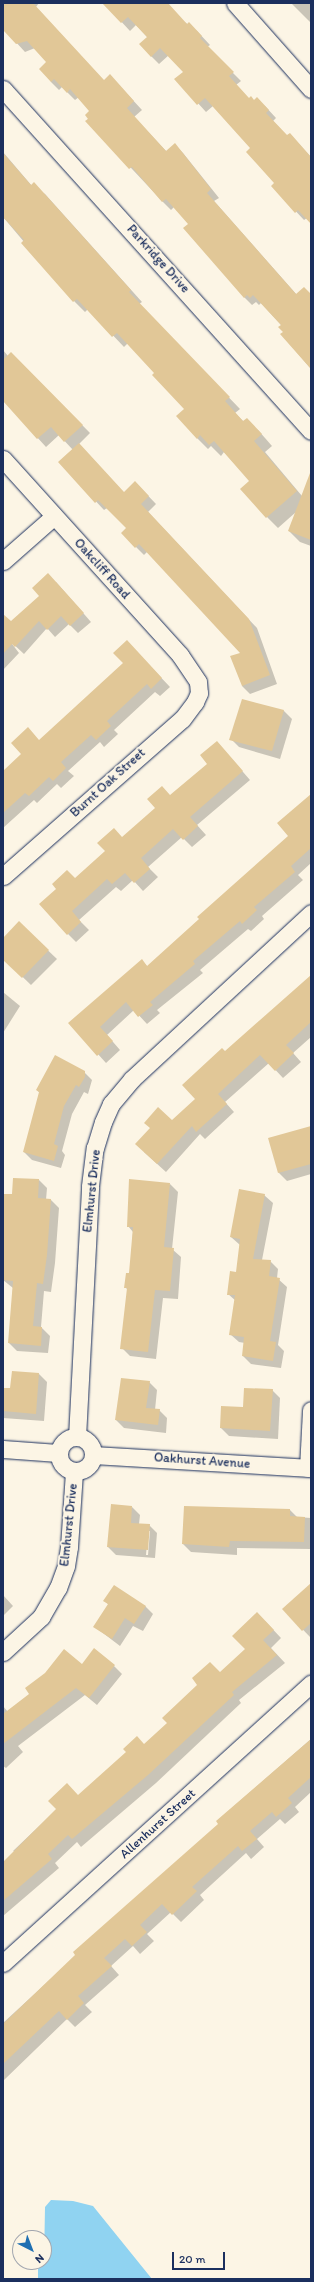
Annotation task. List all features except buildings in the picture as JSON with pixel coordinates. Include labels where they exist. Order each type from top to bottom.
[{"type":"street","points":[[235,3],[311,89]]},
{"type":"street","name":"Parkridge Drive","points":[[3,89],[311,431]]},
{"type":"street","name":"Oakcliff Road","points":[[3,459],[180,655],[198,682]]},
{"type":"street","points":[[3,561],[54,516]]},
{"type":"street","name":"Burnt Oak Street","points":[[3,876],[182,719],[195,702],[199,693],[198,682]]},
{"type":"street","name":"Elmhurst Drive","points":[[77,1437],[90,1186],[95,1148],[103,1122],[111,1104],[132,1079],[311,913]]},
{"type":"street","points":[[309,1468],[311,1410]]},
{"type":"street","points":[[77,1437],[89,1443],[93,1455],[87,1467],[74,1471],[62,1466],[58,1453],[64,1441],[77,1437]]},
{"type":"street","points":[[3,1449],[58,1453]]},
{"type":"street","name":"Oakhurst Avenue","points":[[93,1455],[309,1468]]},
{"type":"street","name":"Elmhurst Drive","points":[[3,1652],[41,1618],[58,1588],[66,1566],[69,1547],[74,1471]]},
{"type":"street","name":"Allenhurst Street","points":[[3,1963],[311,1684]]},
{"type":"water","points":[[51,2200],[73,2201],[93,2206],[152,2279],[38,2279],[38,2270],[52,2270],[52,2230],[45,2230],[45,2207]]}]
